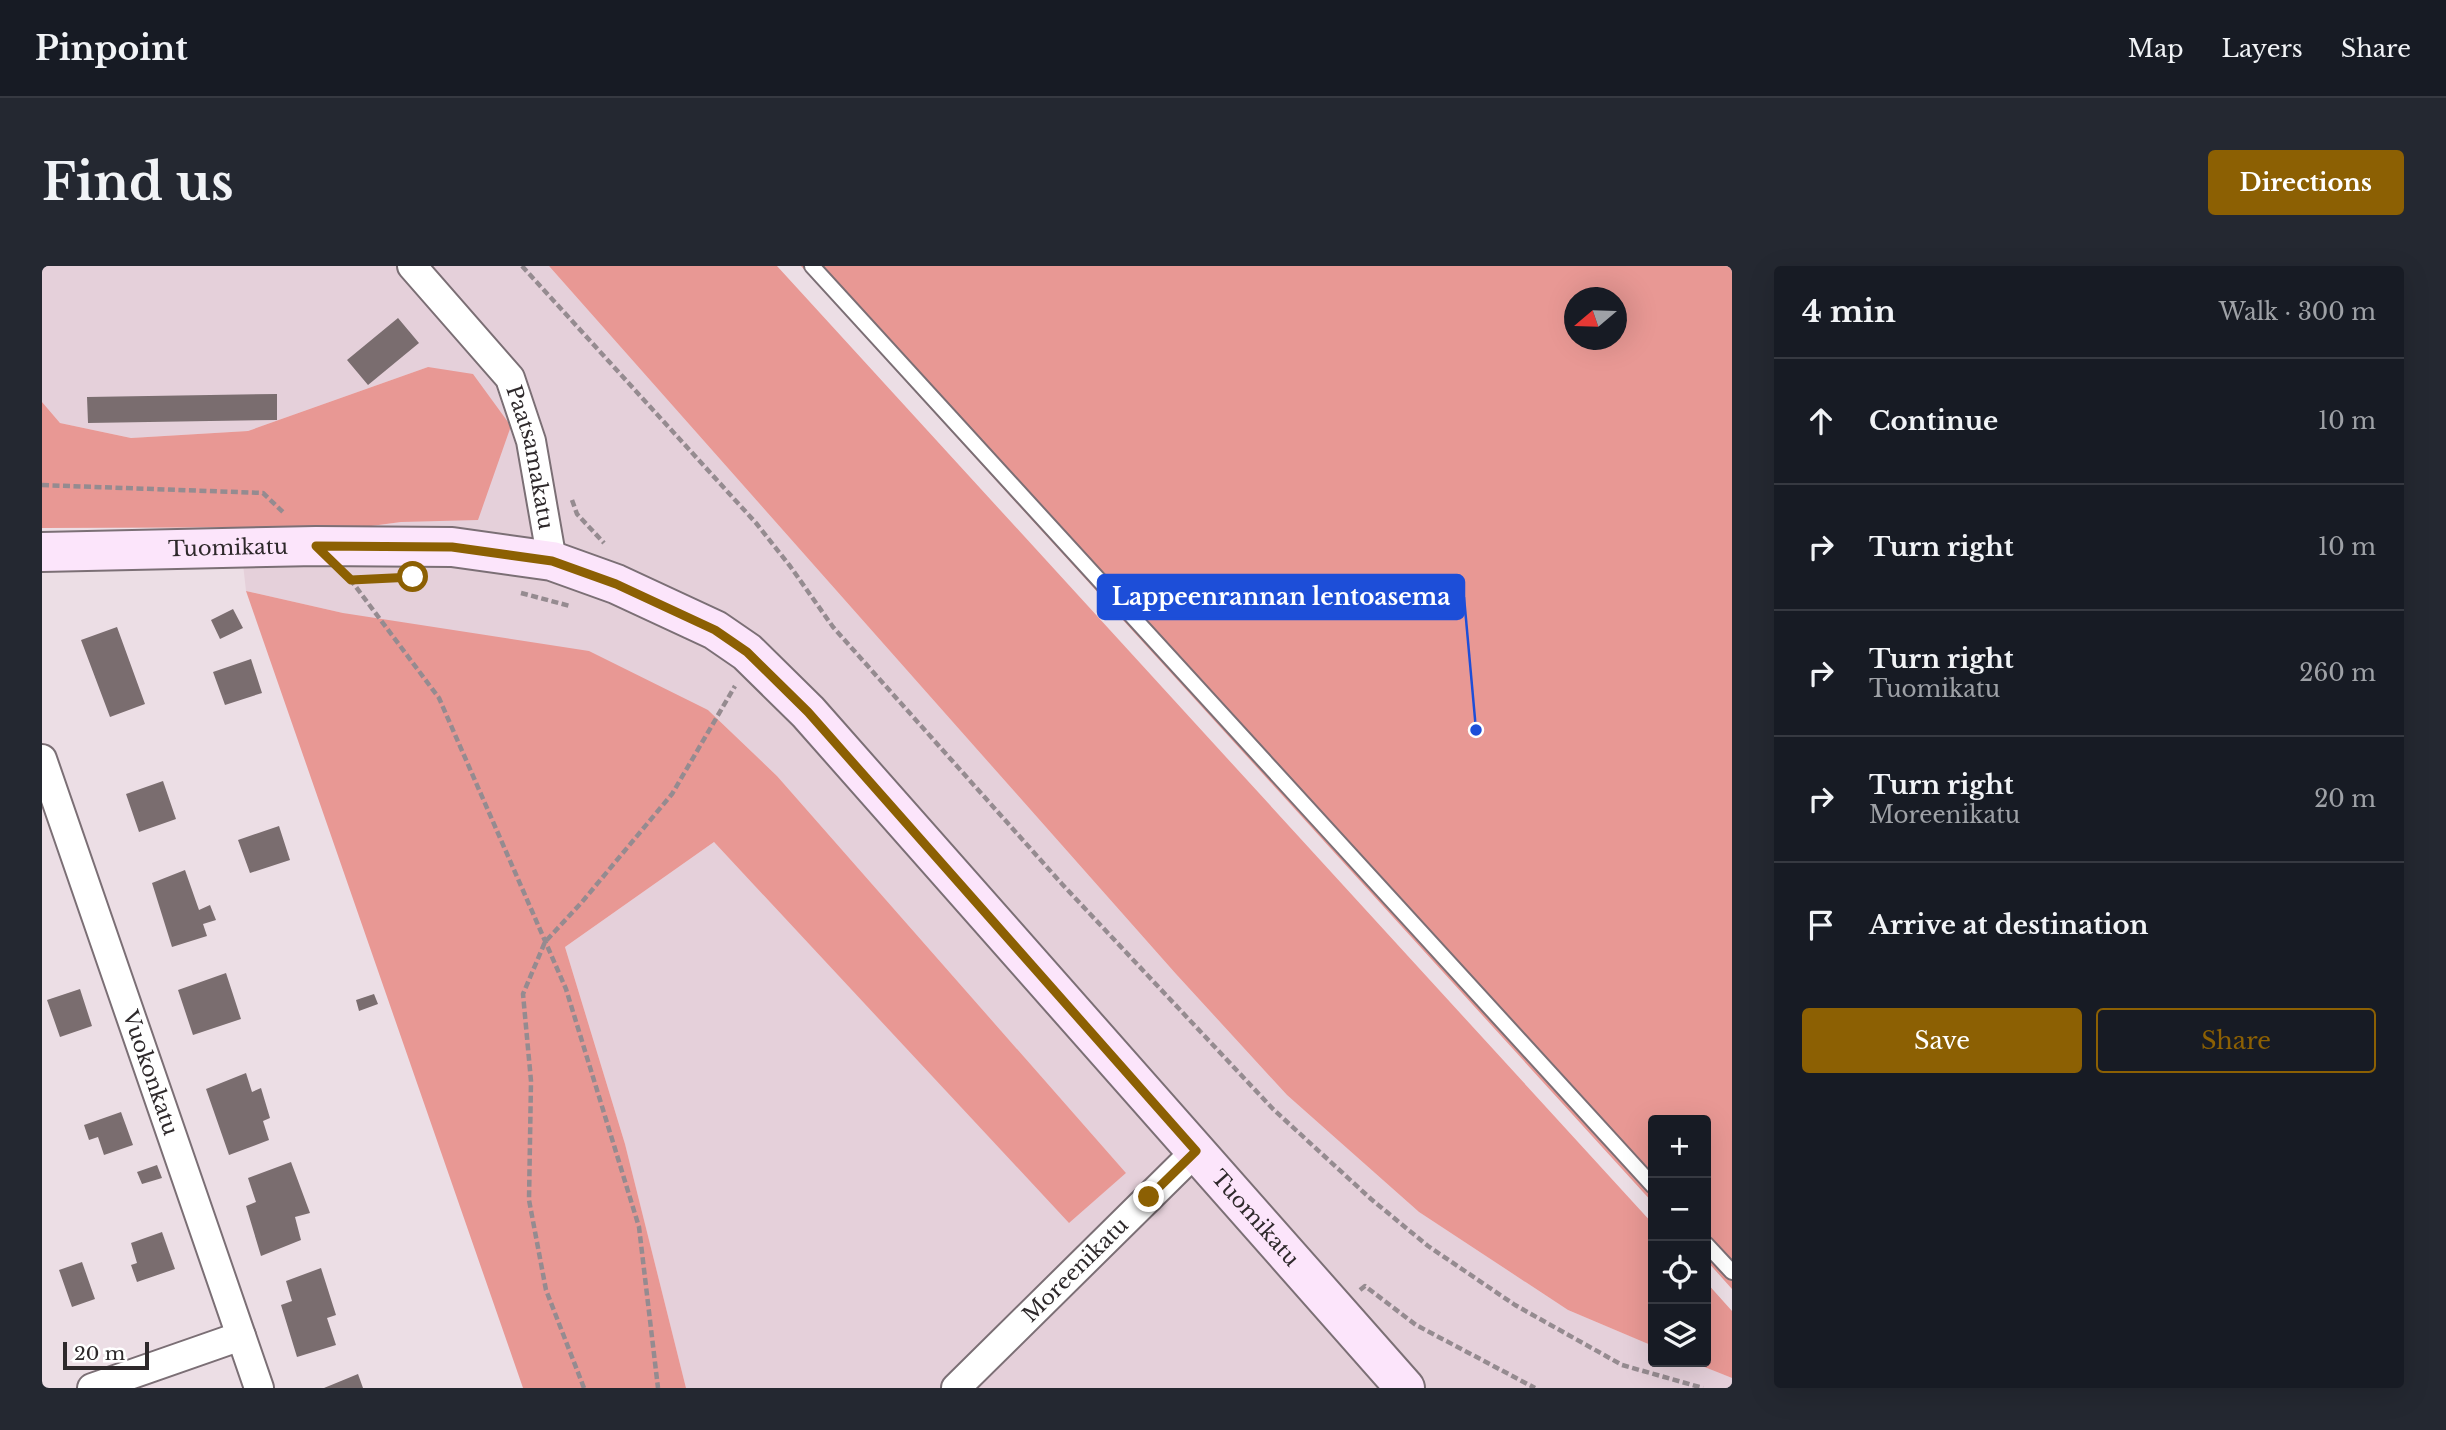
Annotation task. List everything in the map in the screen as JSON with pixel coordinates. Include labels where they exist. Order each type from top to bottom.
[{"type":"street","name":"Paatsamakatu","points":[[412,266],[510,379],[531,441],[552,561]]},
{"type":"street","name":"Tuomikatu","points":[[42,552],[316,546],[452,547],[552,561],[616,584],[715,630],[747,652],[775,677],[1405,1388]]},
{"type":"street","name":"Vuokonkatu","points":[[42,759],[47,787],[259,1388]]},
{"type":"street","name":"Moreenikatu","points":[[956,1388],[1196,1151]]},
{"type":"street","points":[[92,1388],[241,1336]]},
{"type":"lane","points":[[812,266],[1648,1181]]},
{"type":"lane","points":[[1711,1249],[1732,1272]]},
{"type":"path","points":[[522,266],[756,523],[833,627],[1062,884],[1273,1109],[1371,1199],[1428,1246],[1515,1305],[1622,1365],[1703,1388]]},
{"type":"path","points":[[42,485],[263,493],[351,580],[439,698],[566,989],[639,1227],[657,1388]]},
{"type":"path","points":[[338,580],[363,579]]},
{"type":"path","points":[[513,591],[578,608]]},
{"type":"path","points":[[584,1388],[546,1290],[528,1200],[531,1081],[523,994],[545,942],[582,902],[671,794],[737,682]]},
{"type":"path","points":[[1357,1293],[1365,1286],[1416,1325],[1535,1388]]},
{"type":"shaded area","points":[[42,266],[549,266],[1176,974],[1287,1095],[1419,1212],[1568,1310],[1648,1344],[1648,1367],[1704,1367],[1732,1378],[1732,1388],[686,1388],[625,1144],[565,947],[714,842],[1069,1222],[1126,1173],[777,776],[708,710],[343,613],[246,591],[239,528],[364,527],[401,522],[428,367],[248,431],[131,438],[60,423],[42,402]]},
{"type":"shaded area","points":[[549,266],[777,266],[1648,1219],[1648,1344],[1568,1310],[1419,1212],[1287,1095],[1176,974]]},
{"type":"shaded area","points":[[801,266],[1732,266],[1732,1289],[1711,1266],[1711,1115],[1648,1115],[1648,1198]]},
{"type":"shaded area","points":[[428,367],[473,374],[511,426],[478,520],[401,522],[364,527],[42,528],[42,402],[60,423],[131,438],[248,431]]},
{"type":"shaded area","points":[[246,591],[343,613],[589,651],[708,710],[777,776],[1126,1173],[1069,1223],[714,842],[565,947],[625,1144],[686,1388],[523,1388]]},
{"type":"shaded area","points":[[1711,1288],[1732,1311],[1732,1378],[1704,1367],[1711,1367]]},
{"type":"building","points":[[398,318],[419,343],[368,385],[347,360]]},
{"type":"building","points":[[277,394],[277,420],[88,423],[87,397]]},
{"type":"building","points":[[233,609],[243,628],[220,639],[211,620]]},
{"type":"building","points":[[117,627],[145,704],[110,717],[81,640]]},
{"type":"building","points":[[251,659],[262,693],[225,705],[213,672]]},
{"type":"building","points":[[163,781],[176,819],[139,832],[126,794]]},
{"type":"building","points":[[279,826],[290,860],[250,873],[238,840]]},
{"type":"building","points":[[185,870],[199,910],[210,905],[216,920],[203,924],[207,936],[172,947],[152,883]]},
{"type":"building","points":[[226,973],[241,1019],[193,1035],[178,990]]},
{"type":"building","points":[[80,989],[92,1026],[60,1037],[47,1000]]},
{"type":"building","points":[[374,994],[378,1004],[359,1011],[356,1000]]},
{"type":"building","points":[[246,1073],[252,1092],[261,1088],[270,1118],[263,1121],[269,1140],[229,1155],[206,1089]]},
{"type":"building","points":[[121,1112],[133,1145],[104,1155],[98,1137],[89,1140],[84,1125]]},
{"type":"building","points":[[291,1162],[310,1213],[295,1217],[301,1240],[261,1256],[246,1206],[256,1202],[248,1178]]},
{"type":"building","points":[[157,1165],[162,1178],[142,1184],[137,1172]]},
{"type":"building","points":[[162,1232],[175,1269],[137,1282],[131,1265],[137,1263],[131,1243]]},
{"type":"building","points":[[82,1262],[95,1299],[72,1307],[59,1270]]},
{"type":"building","points":[[321,1268],[336,1315],[327,1318],[336,1345],[297,1357],[281,1305],[292,1301],[286,1281]]},
{"type":"building","points":[[358,1374],[363,1388],[324,1388]]},
{"type":"place","name":"Lappeenrannan lentoasema","points":[[1476,730]]},
{"type":"route","points":[[413,577],[351,580],[316,546],[452,547],[552,561],[616,584],[684,614],[715,630],[747,652],[808,712],[1196,1151],[1149,1197]]}]
